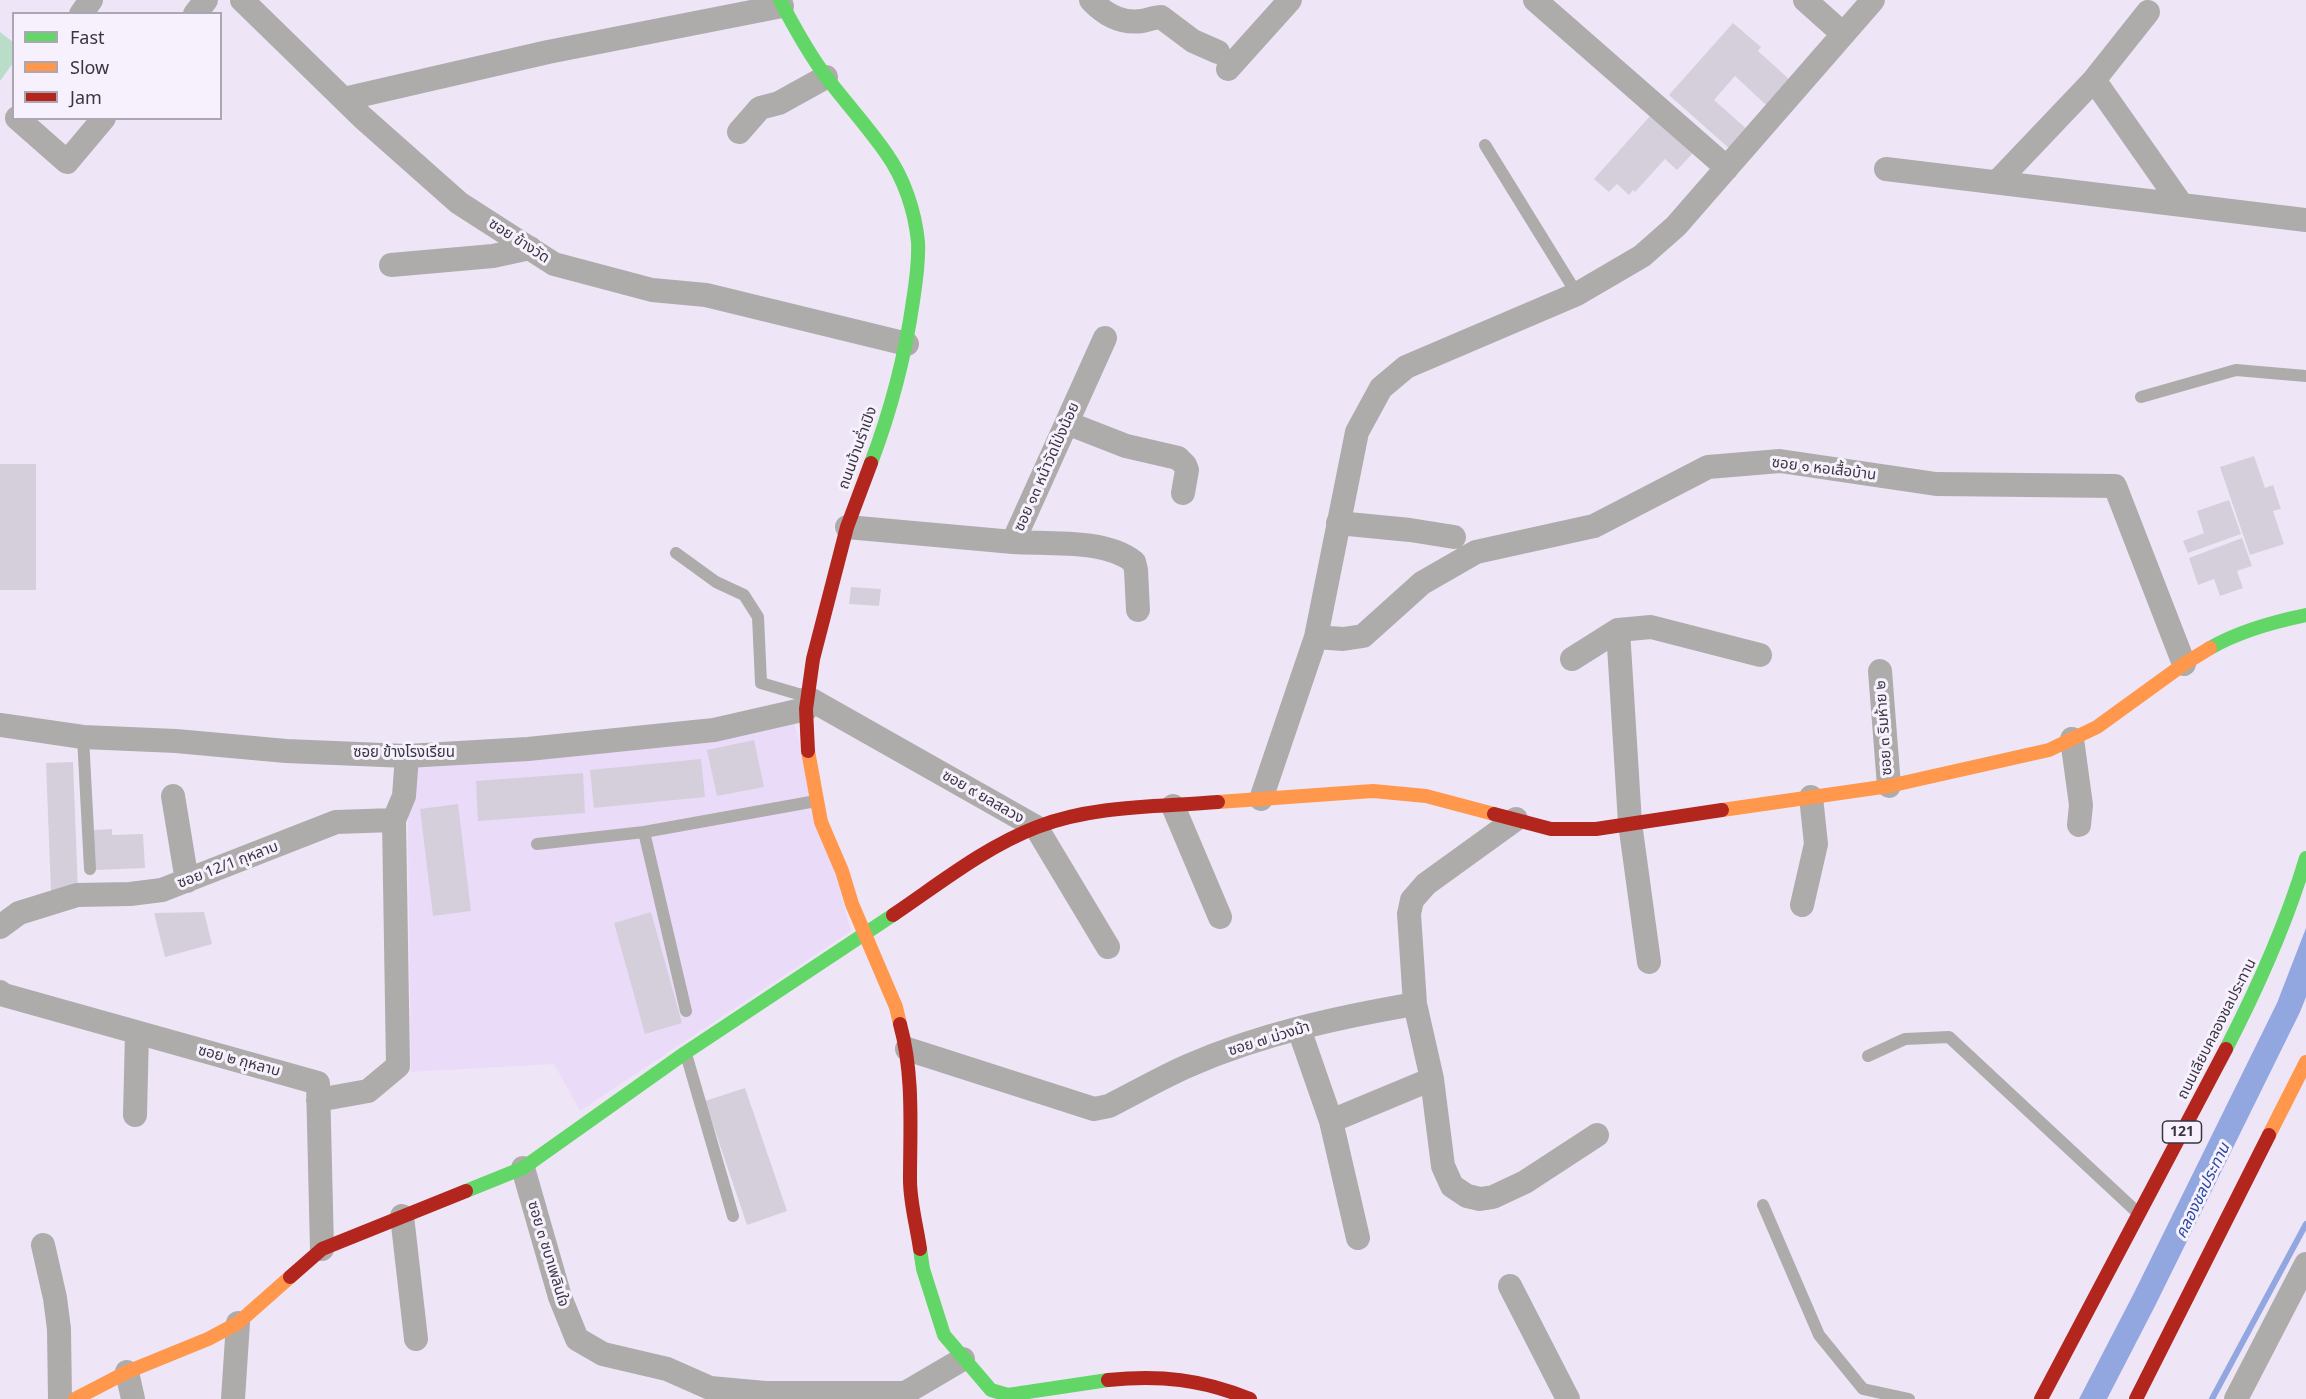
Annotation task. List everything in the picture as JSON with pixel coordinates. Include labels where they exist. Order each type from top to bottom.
[{"type":"street","points":[[197,12],[206,0]]},
{"type":"street","name":"ซอย ข้างวัด","points":[[242,0],[344,99],[459,203],[554,264],[652,290],[706,295],[907,344]]},
{"type":"street","points":[[1090,0],[1114,19],[1144,21],[1161,16],[1193,41],[1223,60],[1290,0]]},
{"type":"street","points":[[1535,0],[1727,168]]},
{"type":"street","points":[[1805,0],[1842,33]]},
{"type":"street","points":[[1261,799],[1316,637],[1357,432],[1381,388],[1406,367],[1577,294],[1642,256],[1676,226],[1873,0]]},
{"type":"street","points":[[344,99],[548,52],[781,3]]},
{"type":"street","name":"ถนนบ้านร่ำเปิง","points":[[781,3],[802,42],[826,77],[887,154],[902,182],[912,208],[918,243],[916,281],[907,344],[888,417],[847,527],[813,659],[807,703],[807,754],[821,822],[842,871],[852,904],[896,1007],[907,1049],[912,1132],[910,1183],[923,1269],[944,1335],[991,1390],[1009,1397]]},
{"type":"street","points":[[1997,182],[2094,80],[2148,12]]},
{"type":"street","points":[[739,132],[760,108],[779,103],[826,77]]},
{"type":"street","points":[[2094,80],[2181,204]]},
{"type":"street","points":[[18,120],[67,162],[102,120]]},
{"type":"street","points":[[1886,169],[2306,220]]},
{"type":"street","points":[[391,265],[493,256],[530,248]]},
{"type":"street","name":"ซอย ๑๓ หน้าวัดโป่งน้อย","points":[[847,527],[1013,542],[1105,338]]},
{"type":"street","points":[[1067,423],[1126,446],[1178,458],[1187,470],[1183,493]]},
{"type":"street","name":"ซอย ๑ หอเสื้อบ้าน","points":[[1316,637],[1343,639],[1363,636],[1422,583],[1476,552],[1594,526],[1708,467],[1780,461],[1936,484],[2115,486],[2184,664]]},
{"type":"street","points":[[1338,524],[1410,530],[1454,537]]},
{"type":"street","points":[[1013,542],[1085,545],[1117,551],[1134,562],[1138,610]]},
{"type":"street","points":[[75,1399],[127,1372],[208,1339],[238,1323],[322,1250],[523,1168],[686,1053],[987,852],[1036,826],[1065,818],[1115,810],[1373,791],[1426,796],[1551,829],[1596,829],[1888,786],[2049,750],[2097,727],[2184,664],[2227,638],[2272,622],[2306,615]]},
{"type":"street","points":[[1572,658],[1618,630],[1651,627],[1760,655]]},
{"type":"street","points":[[1618,630],[1630,823],[1649,962]]},
{"type":"street","name":"ซอย ๓ ริมห้าย ๒","points":[[1880,671],[1888,786]]},
{"type":"street","name":"ซอย ข้างโรงเรียน","points":[[0,725],[82,737],[176,741],[286,751],[407,756],[528,749],[714,730],[807,703]]},
{"type":"street","name":"ซอย ๙ ยลสลวง","points":[[807,703],[1036,826],[1108,947]]},
{"type":"street","points":[[0,738],[54,733]]},
{"type":"street","points":[[2072,739],[2081,805],[2079,825]]},
{"type":"street","points":[[318,1101],[368,1090],[398,1066],[394,819],[404,796],[407,756]]},
{"type":"street","points":[[173,796],[187,881]]},
{"type":"street","points":[[1802,905],[1816,844],[1810,797]]},
{"type":"street","points":[[1173,806],[1220,917]]},
{"type":"street","name":"ซอย 12/1 กุหลาบ","points":[[0,927],[19,913],[77,895],[130,894],[162,890],[336,822],[394,819]]},
{"type":"street","points":[[1516,819],[1426,884],[1412,900],[1409,914],[1415,1004],[1432,1079],[1443,1166],[1452,1186],[1467,1196],[1480,1199],[1493,1197],[1525,1182],[1597,1135]]},
{"type":"street","name":"ถนนเลียบคลองชลประทาน","points":[[2041,1399],[2271,960],[2296,893],[2306,858]]},
{"type":"street","name":"ซอย ๒ กุหลาบ","points":[[0,992],[318,1083],[322,1250]]},
{"type":"street","name":"ซอย ๗ ม่วงม้า","points":[[907,1049],[1094,1108],[1108,1106],[1190,1065],[1299,1029],[1356,1014],[1415,1004]]},
{"type":"street","points":[[1299,1029],[1331,1121],[1358,1238]]},
{"type":"street","points":[[135,1115],[137,1033]]},
{"type":"street","points":[[2136,1399],[2306,1062]]},
{"type":"street","points":[[1331,1121],[1432,1079]]},
{"type":"street","name":"ซอย ๓ ชบาเพลินใจ","points":[[523,1168],[560,1298],[577,1339],[603,1354],[666,1369],[710,1388],[765,1393],[905,1393],[929,1389]]},
{"type":"street","points":[[402,1216],[416,1339]]},
{"type":"street","points":[[43,1245],[55,1298],[59,1329],[60,1399]]},
{"type":"street","points":[[2236,1399],[2306,1264]]},
{"type":"street","points":[[1510,1286],[1568,1399]]},
{"type":"street","points":[[233,1399],[238,1323]]},
{"type":"street","points":[[929,1389],[963,1359]]},
{"type":"street","points":[[127,1372],[133,1399]]},
{"type":"street","points":[[1009,1397],[1139,1376],[1166,1376],[1216,1386],[1250,1399]]},
{"type":"lane","points":[[1485,145],[1577,294]]},
{"type":"lane","points":[[2141,397],[2236,370],[2306,376]]},
{"type":"lane","points":[[676,553],[716,582],[744,595],[758,617],[761,682],[807,703]]},
{"type":"lane","points":[[82,737],[90,869]]},
{"type":"lane","points":[[537,844],[644,832],[816,801]]},
{"type":"lane","points":[[644,832],[686,1011]]},
{"type":"lane","points":[[1868,1056],[1905,1040],[1949,1037],[2139,1214]]},
{"type":"lane","points":[[686,1053],[733,1216]]},
{"type":"lane","points":[[1763,1205],[1819,1335],[1863,1389],[1909,1399]]},
{"type":"shaded area","points":[[793,719],[851,931],[580,1111],[554,1064],[411,1072],[407,766]]},
{"type":"green space","points":[[0,32],[12,41],[12,64],[0,81]]},
{"type":"water","name":"คลองชลประทาน","points":[[2306,928],[2306,997],[2300,1012],[2107,1399],[2079,1399],[2277,1003]]},
{"type":"building","points":[[1733,23],[1761,47],[1758,51],[1789,79],[1766,105],[1735,76],[1714,100],[1749,131],[1731,150],[1669,95]]},
{"type":"building","points":[[1650,116],[1693,153],[1677,170],[1665,159],[1635,192],[1633,190],[1629,195],[1617,184],[1609,192],[1594,179]]},
{"type":"building","points":[[2254,456],[2265,488],[2273,485],[2281,509],[2273,511],[2284,544],[2250,555],[2220,467]]},
{"type":"building","points":[[0,464],[36,464],[36,590],[0,590]]},
{"type":"building","points":[[2229,500],[2241,534],[2188,553],[2183,541],[2204,533],[2197,511]]},
{"type":"building","points":[[2242,538],[2252,566],[2237,571],[2243,588],[2220,596],[2214,579],[2198,585],[2189,558]]},
{"type":"building","points":[[851,587],[881,589],[879,606],[849,604]]},
{"type":"building","points":[[754,740],[764,787],[717,796],[707,750]]},
{"type":"building","points":[[701,759],[705,797],[594,808],[590,770]]},
{"type":"building","points":[[73,762],[78,891],[51,892],[46,763]]},
{"type":"building","points":[[583,773],[585,813],[478,821],[476,781]]},
{"type":"building","points":[[458,804],[471,911],[433,916],[420,809]]},
{"type":"building","points":[[112,829],[112,835],[143,834],[145,868],[95,870],[93,830]]},
{"type":"building","points":[[204,912],[212,944],[165,957],[154,913]]},
{"type":"building","points":[[651,912],[682,1023],[645,1034],[614,923]]},
{"type":"building","points":[[745,1088],[787,1211],[747,1225],[705,1101]]},
{"type":"waterway","points":[[2212,1399],[2306,1224]]},
{"type":"traffic: fast","points":[[780,0],[820,69],[892,163],[908,195],[914,219],[918,257],[910,322],[885,423],[871,463]]},
{"type":"traffic: fast","points":[[2210,648],[2256,628],[2306,615]]},
{"type":"traffic: fast","points":[[2226,1049],[2270,955],[2290,907],[2306,858]]},
{"type":"traffic: fast","points":[[466,1191],[523,1168],[685,1053],[893,915]]},
{"type":"traffic: fast","points":[[920,1249],[923,1269],[944,1335],[991,1390],[1008,1395],[1108,1380]]},
{"type":"traffic: slow","points":[[1722,810],[1889,786],[2049,750],[2097,727],[2210,648]]},
{"type":"traffic: slow","points":[[808,751],[821,822],[842,871],[852,904],[896,1007],[900,1024]]},
{"type":"traffic: slow","points":[[1218,802],[1373,791],[1426,796],[1494,814]]},
{"type":"traffic: slow","points":[[2269,1135],[2306,1062]]},
{"type":"traffic: slow","points":[[75,1399],[127,1372],[208,1339],[238,1323],[290,1277]]},
{"type":"traffic: jam","points":[[808,751],[806,709],[813,659],[847,527],[871,463]]},
{"type":"traffic: jam","points":[[893,915],[981,855],[1037,827],[1058,820],[1103,811],[1218,802]]},
{"type":"traffic: jam","points":[[1494,814],[1551,829],[1596,829],[1722,810]]},
{"type":"traffic: jam","points":[[900,1024],[909,1082],[910,1189],[920,1249]]},
{"type":"traffic: jam","points":[[2041,1399],[2226,1049]]},
{"type":"traffic: jam","points":[[2136,1399],[2269,1135]]},
{"type":"traffic: jam","points":[[290,1277],[322,1249],[466,1191]]},
{"type":"traffic: jam","points":[[1108,1380],[1146,1378],[1180,1380],[1215,1387],[1250,1399]]}]
